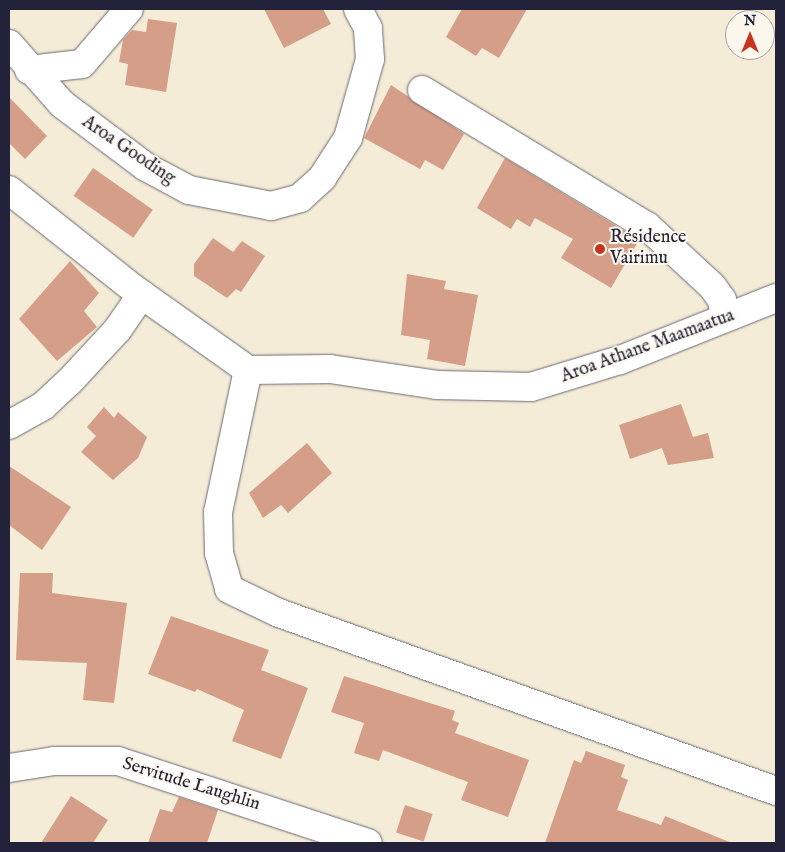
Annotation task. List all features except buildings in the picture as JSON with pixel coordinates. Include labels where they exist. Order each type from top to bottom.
[{"type":"street","points":[[29,70],[82,64],[129,9]]},
{"type":"street","name":"Aroa Gooding","points":[[9,44],[29,70],[62,104],[146,167],[189,190],[271,206],[300,198],[322,178],[348,138],[370,60],[368,28],[358,9]]},
{"type":"street","points":[[422,90],[648,226],[712,286],[722,300],[725,317]]},
{"type":"street","points":[[9,190],[142,294],[248,370],[218,512],[219,553],[229,589],[279,613],[776,790]]},
{"type":"street","points":[[9,425],[43,406],[75,376],[142,294]]},
{"type":"street","name":"Aroa Athane Maamaatua","points":[[248,370],[330,369],[437,385],[532,387],[620,360],[776,298]]},
{"type":"street","name":"Servitude Laughlin","points":[[9,768],[54,761],[118,761],[368,843]]},
{"type":"place","name":"Résidence Vairimu","points":[[600,249]]}]
